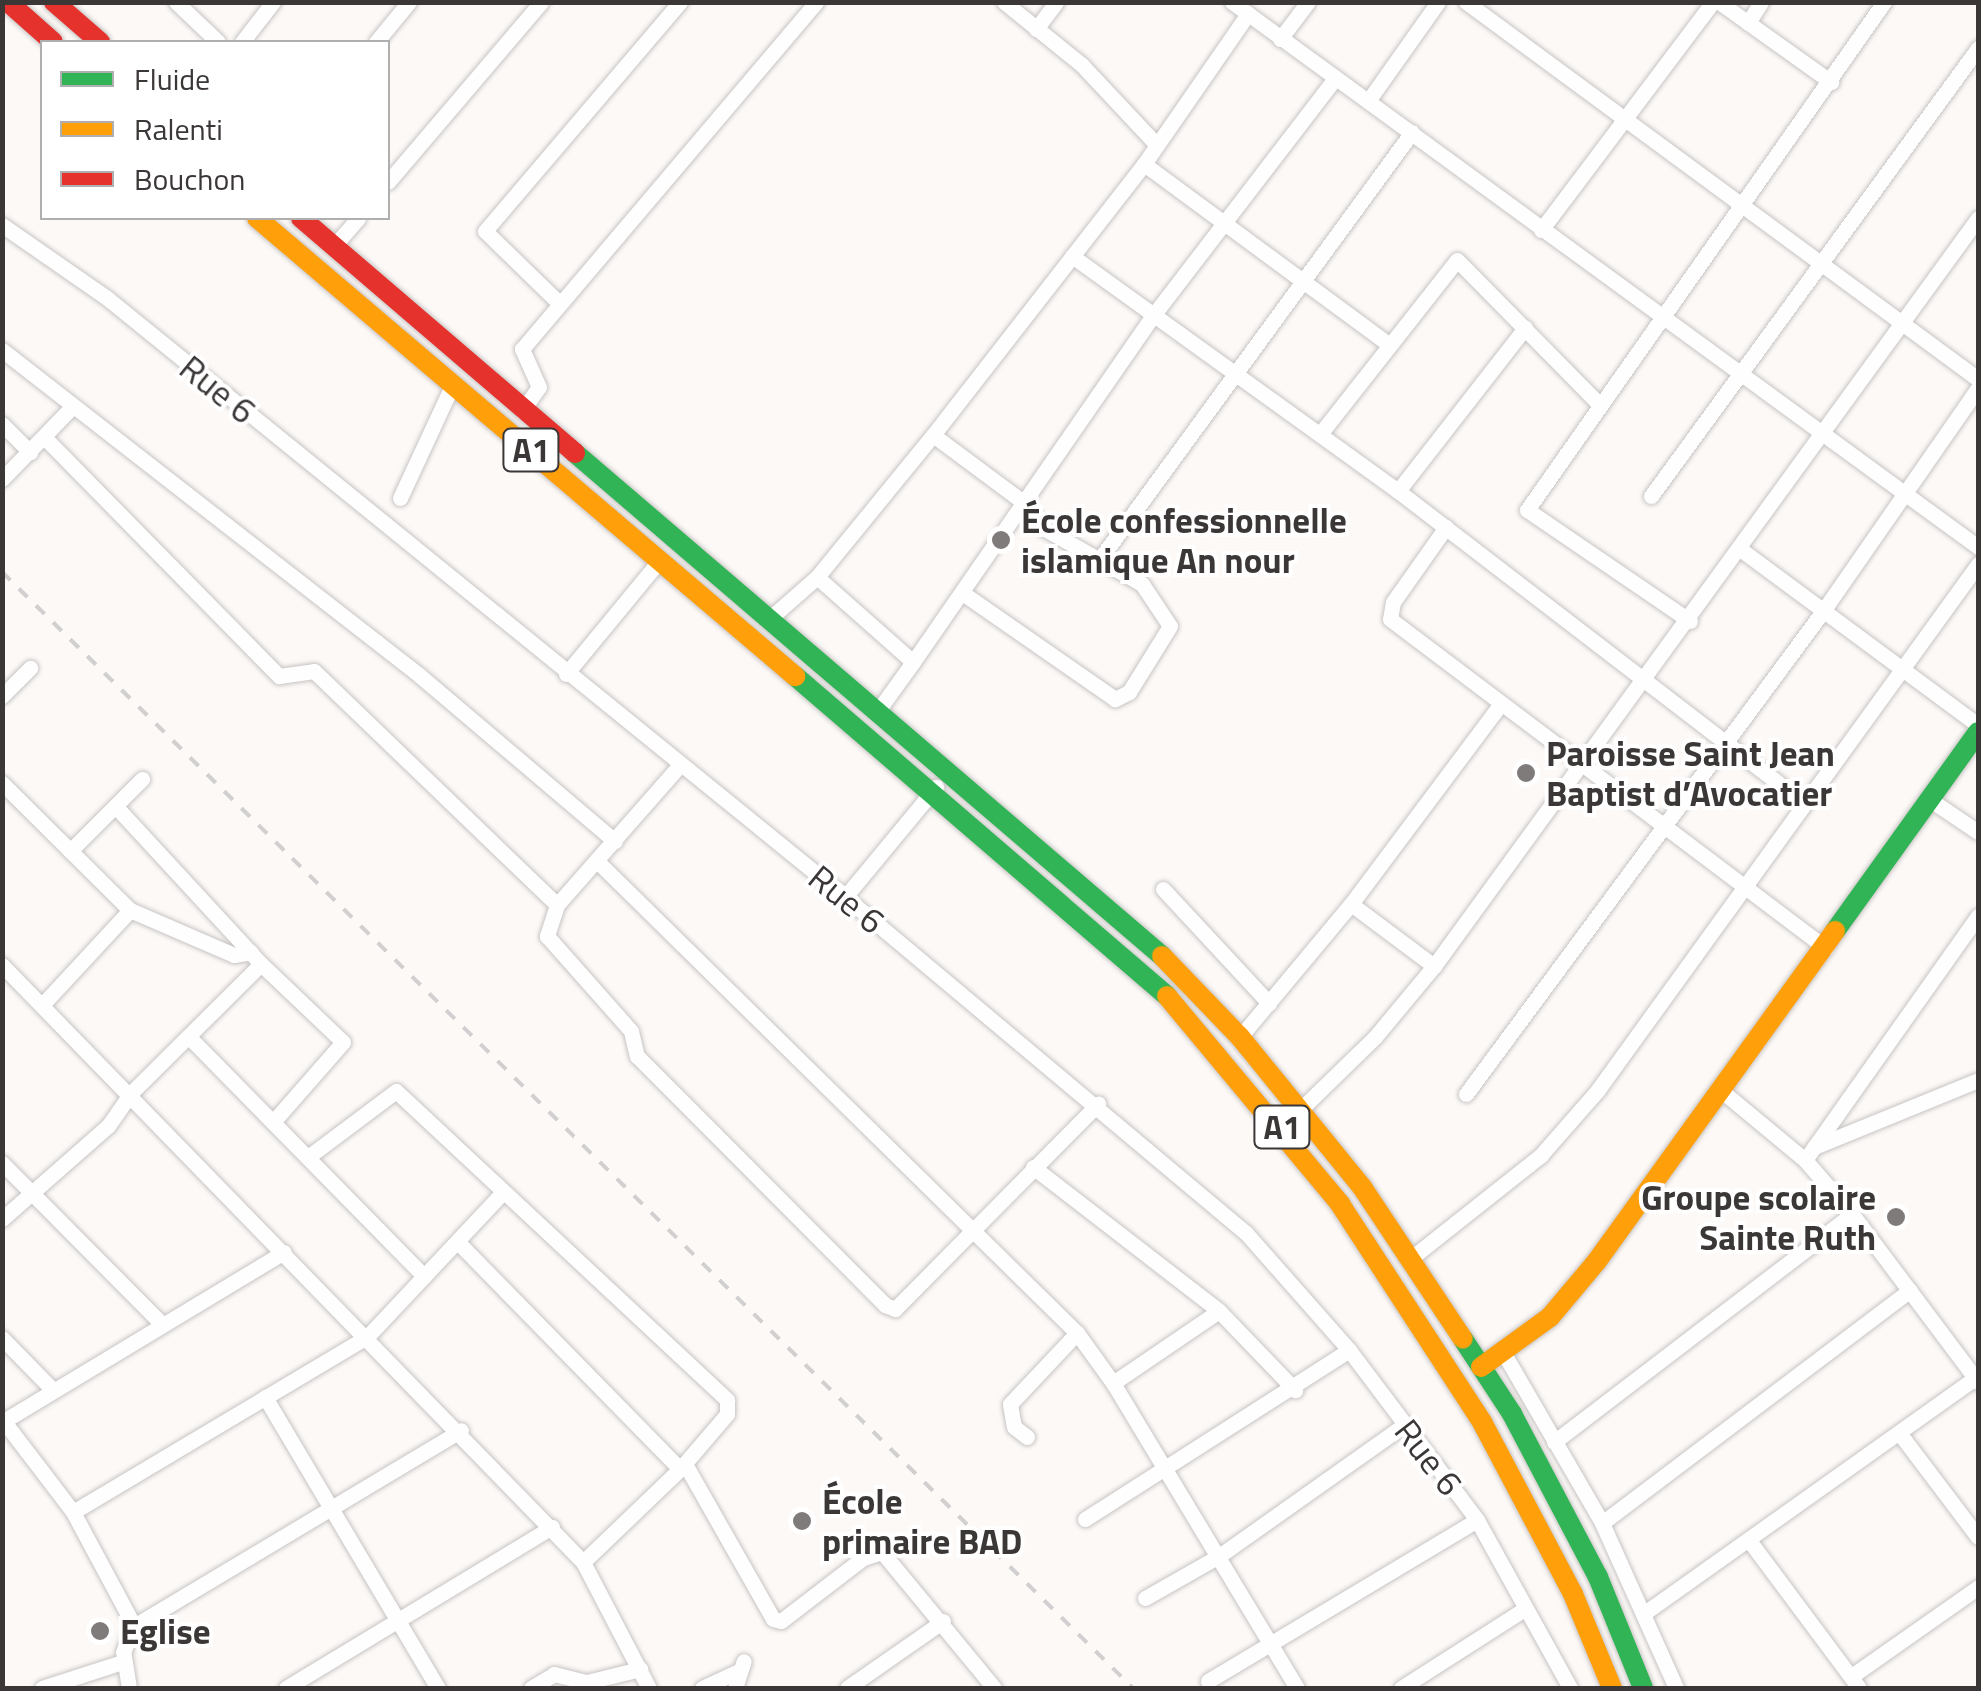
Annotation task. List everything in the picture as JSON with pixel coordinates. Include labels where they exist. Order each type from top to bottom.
[{"type":"main road","points":[[8,2],[51,40]]},
{"type":"main road","points":[[54,2],[98,40]]},
{"type":"main road","name":"A1","points":[[259,220],[1160,987],[1283,1128],[1482,1422],[1573,1594],[1612,1688]]},
{"type":"main road","name":"A1","points":[[304,220],[522,411],[1176,968],[1240,1037],[1302,1108],[1481,1367],[1598,1577],[1642,1688]]},
{"type":"main road","points":[[1481,1367],[1576,1286],[1723,1092],[1932,801],[1978,729]]},
{"type":"street","points":[[176,2],[216,40]]},
{"type":"street","points":[[244,40],[273,2]]},
{"type":"street","points":[[378,40],[408,2]]},
{"type":"street","points":[[390,180],[541,2]]},
{"type":"street","points":[[559,303],[485,232],[680,2]]},
{"type":"street","points":[[522,411],[538,387],[520,355],[559,303],[816,2]]},
{"type":"street","points":[[1004,2],[1082,65],[1155,143]]},
{"type":"street","points":[[1036,29],[1056,2]]},
{"type":"street","points":[[1232,2],[1740,378],[1978,547]]},
{"type":"street","points":[[1280,39],[1308,2]]},
{"type":"street","points":[[1368,100],[1438,2]]},
{"type":"street","points":[[1466,2],[1628,116],[1978,378]]},
{"type":"street","points":[[1542,230],[1716,2],[1831,82]]},
{"type":"street","points":[[1748,23],[1761,2]]},
{"type":"street","points":[[1690,621],[1527,510],[1598,404],[1746,204],[1884,2]]},
{"type":"street","points":[[768,620],[817,576],[933,435],[1144,164],[1248,14]]},
{"type":"street","points":[[1651,496],[1978,48]]},
{"type":"street","points":[[877,712],[964,594],[1022,501],[1155,313],[1335,78]]},
{"type":"street","points":[[1102,556],[1412,132]]},
{"type":"street","points":[[1144,164],[1388,344]]},
{"type":"street","points":[[1302,1108],[1376,1037],[1434,966],[1690,621],[1978,218]]},
{"type":"street","points":[[334,246],[356,220]]},
{"type":"street","name":"Rue 6","points":[[2,224],[107,298],[566,674],[845,896],[1098,1104],[1246,1234],[1349,1350],[1477,1520],[1570,1688]]},
{"type":"street","points":[[1072,256],[1398,491],[1803,802]]},
{"type":"street","points":[[1320,434],[1457,260],[1598,404]]},
{"type":"street","points":[[1398,491],[1525,328]]},
{"type":"street","points":[[2,350],[71,408],[418,676],[614,841]]},
{"type":"street","points":[[400,498],[453,384]]},
{"type":"street","points":[[1466,1094],[1823,611],[1978,388]]},
{"type":"street","points":[[2,479],[71,408]]},
{"type":"street","points":[[2,424],[30,452]]},
{"type":"street","points":[[933,435],[1022,501],[1044,529],[1102,556],[1142,584],[1170,626],[1124,699],[1115,699],[964,594]]},
{"type":"street","points":[[45,438],[278,676],[314,671],[557,905]]},
{"type":"street","points":[[1446,527],[1394,602],[1390,620],[1740,890],[1826,948]]},
{"type":"street","points":[[1740,550],[1978,729]]},
{"type":"street","points":[[566,674],[660,560]]},
{"type":"street","points":[[1410,1259],[1541,1155],[1598,1092],[1803,802],[1902,673],[1978,564]]},
{"type":"street","points":[[817,576],[914,662]]},
{"type":"street","points":[[2,696],[30,668]]},
{"type":"street","points":[[1240,1037],[1351,904],[1498,706]]},
{"type":"street","points":[[680,766],[557,905],[546,936],[630,1031],[637,1056],[885,1306],[895,1308],[972,1226],[1098,1104]]},
{"type":"street","points":[[845,896],[948,772]]},
{"type":"street","points":[[70,851],[142,780]]},
{"type":"street","points":[[7,795],[130,910],[234,955],[256,958]]},
{"type":"street","points":[[1932,801],[1978,832]]},
{"type":"street","points":[[117,808],[256,958],[344,1042],[273,1122]]},
{"type":"street","points":[[597,861],[972,1226],[1076,1334],[1113,1382],[1297,1688]]},
{"type":"street","points":[[1164,889],[1269,1003]]},
{"type":"street","points":[[1351,904],[1434,966]]},
{"type":"street","points":[[43,1004],[130,910]]},
{"type":"street","points":[[1809,1154],[1978,916]]},
{"type":"street","points":[[2,1219],[108,1126],[132,1092],[190,1038],[256,958]]},
{"type":"street","points":[[2,965],[132,1092],[552,1527],[583,1562],[649,1688]]},
{"type":"street","points":[[190,1038],[424,1276]]},
{"type":"street","points":[[1809,1154],[1978,1080]]},
{"type":"street","points":[[308,1156],[396,1091],[727,1400],[727,1414],[682,1466],[583,1562]]},
{"type":"street","points":[[1643,1614],[1751,1543],[1978,1379],[1809,1154],[1723,1092]]},
{"type":"street","points":[[2,1164],[161,1323]]},
{"type":"street","points":[[1034,1167],[1218,1311],[1295,1390]]},
{"type":"street","points":[[73,1512],[367,1337],[504,1192]]},
{"type":"street","points":[[1554,1442],[1852,1214]]},
{"type":"street","points":[[458,1242],[682,1466],[772,1619],[781,1621],[876,1551],[889,1555],[994,1688]]},
{"type":"street","points":[[134,1626],[73,1512],[3,1421],[284,1252]]},
{"type":"street","points":[[1602,1524],[1910,1290]]},
{"type":"street","points":[[1113,1382],[1218,1311]]},
{"type":"street","points":[[1027,1437],[1014,1427],[1010,1404],[1076,1334]]},
{"type":"street","points":[[2,1338],[52,1389]]},
{"type":"street","points":[[1084,1519],[1295,1390],[1349,1350]]},
{"type":"street","points":[[1503,1352],[1602,1524],[1676,1688]]},
{"type":"street","points":[[265,1397],[438,1688]]},
{"type":"street","points":[[1145,1598],[1220,1556],[1404,1425]]},
{"type":"street","points":[[129,1688],[122,1662],[134,1626],[461,1430]]},
{"type":"street","points":[[1900,1434],[1978,1536]]},
{"type":"street","points":[[1208,1681],[1477,1520]]},
{"type":"street","points":[[286,1688],[552,1527]]},
{"type":"street","points":[[1751,1543],[1856,1682],[1978,1587]]},
{"type":"street","points":[[1401,1688],[1526,1608]]},
{"type":"street","points":[[847,1688],[942,1620]]},
{"type":"street","points":[[42,1688],[122,1662]]},
{"type":"street","points":[[531,1688],[554,1674],[586,1682],[640,1669]]},
{"type":"street","points":[[702,1688],[738,1674]]},
{"type":"railway","points":[[2,572],[1133,1688]]},
{"type":"traffic: fast","points":[[575,453],[1162,956]]},
{"type":"traffic: fast","points":[[795,676],[1167,996]]},
{"type":"traffic: fast","points":[[1835,931],[1978,732]]},
{"type":"traffic: fast","points":[[1463,1339],[1512,1414],[1598,1577],[1643,1688]]},
{"type":"traffic: slow","points":[[259,220],[795,676]]},
{"type":"traffic: slow","points":[[1481,1367],[1550,1317],[1597,1261],[1835,931]]},
{"type":"traffic: slow","points":[[1162,956],[1240,1037],[1362,1187],[1463,1339]]},
{"type":"traffic: slow","points":[[1167,996],[1340,1204],[1482,1422],[1573,1594],[1612,1688]]},
{"type":"traffic: jam","points":[[8,2],[51,40]]},
{"type":"traffic: jam","points":[[54,2],[98,40]]},
{"type":"traffic: jam","points":[[303,220],[575,453]]},
{"type":"place","name":"École confessionnelle islamique An nour","points":[[1001,540]]},
{"type":"place","name":"Paroisse Saint Jean Baptist d’Avocatier","points":[[1526,773]]},
{"type":"place","name":"Groupe scolaire Sainte Ruth","points":[[1896,1217]]},
{"type":"place","name":"École primaire BAD","points":[[802,1521]]},
{"type":"place","name":"Eglise","points":[[100,1631]]}]
